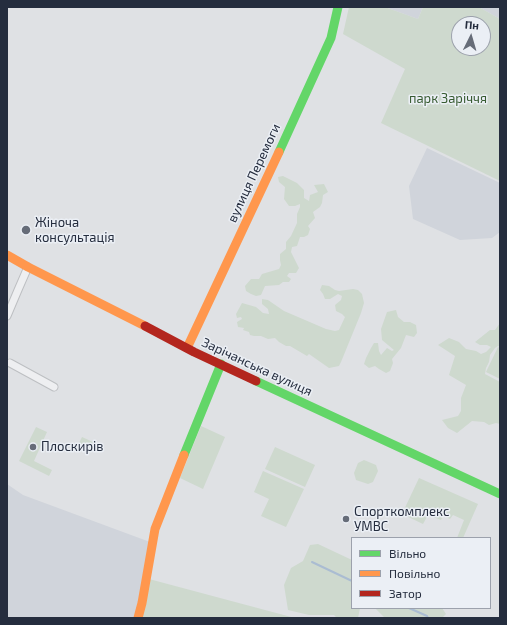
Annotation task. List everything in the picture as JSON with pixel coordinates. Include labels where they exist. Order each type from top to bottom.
[{"type":"street","name":"вулиця Перемоги","points":[[187,348],[320,63],[331,38],[338,7]]},
{"type":"street","name":"Зарічанська вулиця","points":[[7,255],[187,348],[500,494]]},
{"type":"street","points":[[7,316],[28,267]]},
{"type":"street","points":[[8,363],[54,387]]},
{"type":"street","points":[[138,618],[155,529],[221,364]]},
{"type":"shaded area","points":[[385,7],[423,7],[418,19]]},
{"type":"shaded area","points":[[479,7],[500,7],[500,19]]},
{"type":"shaded area","points":[[427,148],[500,183],[500,232],[492,238],[460,240],[413,219],[409,186]]},
{"type":"shaded area","points":[[7,484],[23,495],[150,542],[135,618],[7,618]]},
{"type":"green space","name":"парк Заріччя","points":[[349,7],[385,7],[418,19],[423,7],[479,7],[500,19],[500,181],[381,123],[405,69],[343,34]]},
{"type":"green space","points":[[283,176],[297,183],[304,190],[304,198],[309,201],[310,195],[318,192],[314,185],[324,184],[328,192],[323,195],[320,207],[313,212],[315,218],[308,226],[310,229],[308,235],[300,237],[297,246],[292,247],[291,252],[299,268],[296,273],[289,273],[287,276],[291,279],[289,282],[283,282],[279,285],[265,286],[261,295],[256,296],[246,291],[245,286],[251,279],[259,279],[262,274],[279,269],[281,265],[280,254],[286,249],[286,242],[291,236],[297,223],[297,214],[300,204],[289,206],[284,199],[285,187],[279,182],[278,177]]},
{"type":"green space","points":[[322,285],[329,286],[339,291],[353,289],[358,290],[362,294],[364,303],[339,366],[329,368],[309,354],[307,356],[290,346],[286,346],[275,338],[268,339],[261,336],[250,335],[249,332],[243,330],[244,328],[238,327],[237,322],[242,319],[241,317],[237,318],[236,314],[242,303],[256,307],[263,313],[269,314],[268,309],[262,304],[262,299],[268,300],[284,311],[326,329],[335,331],[339,330],[345,317],[336,311],[335,305],[341,300],[342,296],[338,294],[330,299],[325,299],[320,290]]},
{"type":"green space","points":[[396,310],[398,317],[404,322],[410,322],[416,325],[417,333],[414,337],[406,335],[401,348],[392,359],[393,363],[390,371],[386,373],[375,366],[369,368],[364,364],[374,343],[378,343],[381,355],[387,348],[392,351],[394,350],[382,340],[381,329],[387,312]]},
{"type":"green space","points":[[500,323],[500,347],[498,346],[495,348],[490,355],[485,374],[500,382],[500,424],[496,423],[489,425],[484,422],[472,421],[457,433],[448,428],[442,420],[458,416],[461,411],[461,398],[466,385],[449,375],[455,356],[438,345],[449,338],[459,342],[466,349],[476,351],[481,354],[486,352],[491,347],[487,345],[480,345],[475,342],[490,330],[495,330]]},
{"type":"green space","points":[[498,347],[500,348],[500,379],[486,372]]},
{"type":"green space","points":[[201,426],[225,437],[203,489],[180,478]]},
{"type":"green space","name":"Плоскирів","points":[[36,427],[47,432],[34,461],[52,470],[49,476],[19,461]]},
{"type":"green space","points":[[82,437],[93,442],[90,451],[78,445]]},
{"type":"green space","points":[[275,447],[315,465],[305,487],[265,469]]},
{"type":"green space","points":[[364,460],[376,465],[378,471],[373,482],[368,484],[356,480],[354,473],[358,463]]},
{"type":"green space","points":[[263,471],[304,489],[286,527],[261,516],[269,499],[254,492]]},
{"type":"green space","points":[[419,478],[478,504],[463,537],[457,537],[464,520],[453,515],[450,519],[443,516],[441,520],[428,515],[423,524],[402,514]]},
{"type":"green space","points":[[318,544],[351,560],[351,609],[360,609],[358,618],[337,618],[334,615],[309,615],[288,610],[284,585],[291,568],[303,561],[310,545]]},
{"type":"green space","points":[[149,579],[295,618],[141,618]]},
{"type":"green space","points":[[376,609],[443,609],[446,614],[442,618],[385,618]]},
{"type":"waterway","points":[[312,562],[351,581]]},
{"type":"waterway","points":[[411,609],[427,616],[428,618]]},
{"type":"traffic: fast","points":[[279,152],[331,38],[338,7]]},
{"type":"traffic: fast","points":[[184,455],[221,364]]},
{"type":"traffic: fast","points":[[256,381],[500,494]]},
{"type":"traffic: slow","points":[[187,348],[279,152]]},
{"type":"traffic: slow","points":[[7,255],[145,326]]},
{"type":"traffic: slow","points":[[138,618],[155,529],[184,455]]},
{"type":"traffic: jam","points":[[145,326],[194,352],[256,381]]},
{"type":"place","name":"Жіноча консультація","points":[[26,230]]},
{"type":"place","name":"Плоскирів","points":[[33,447]]},
{"type":"place","name":"Спорткомплекс УМВС","points":[[346,519]]}]
